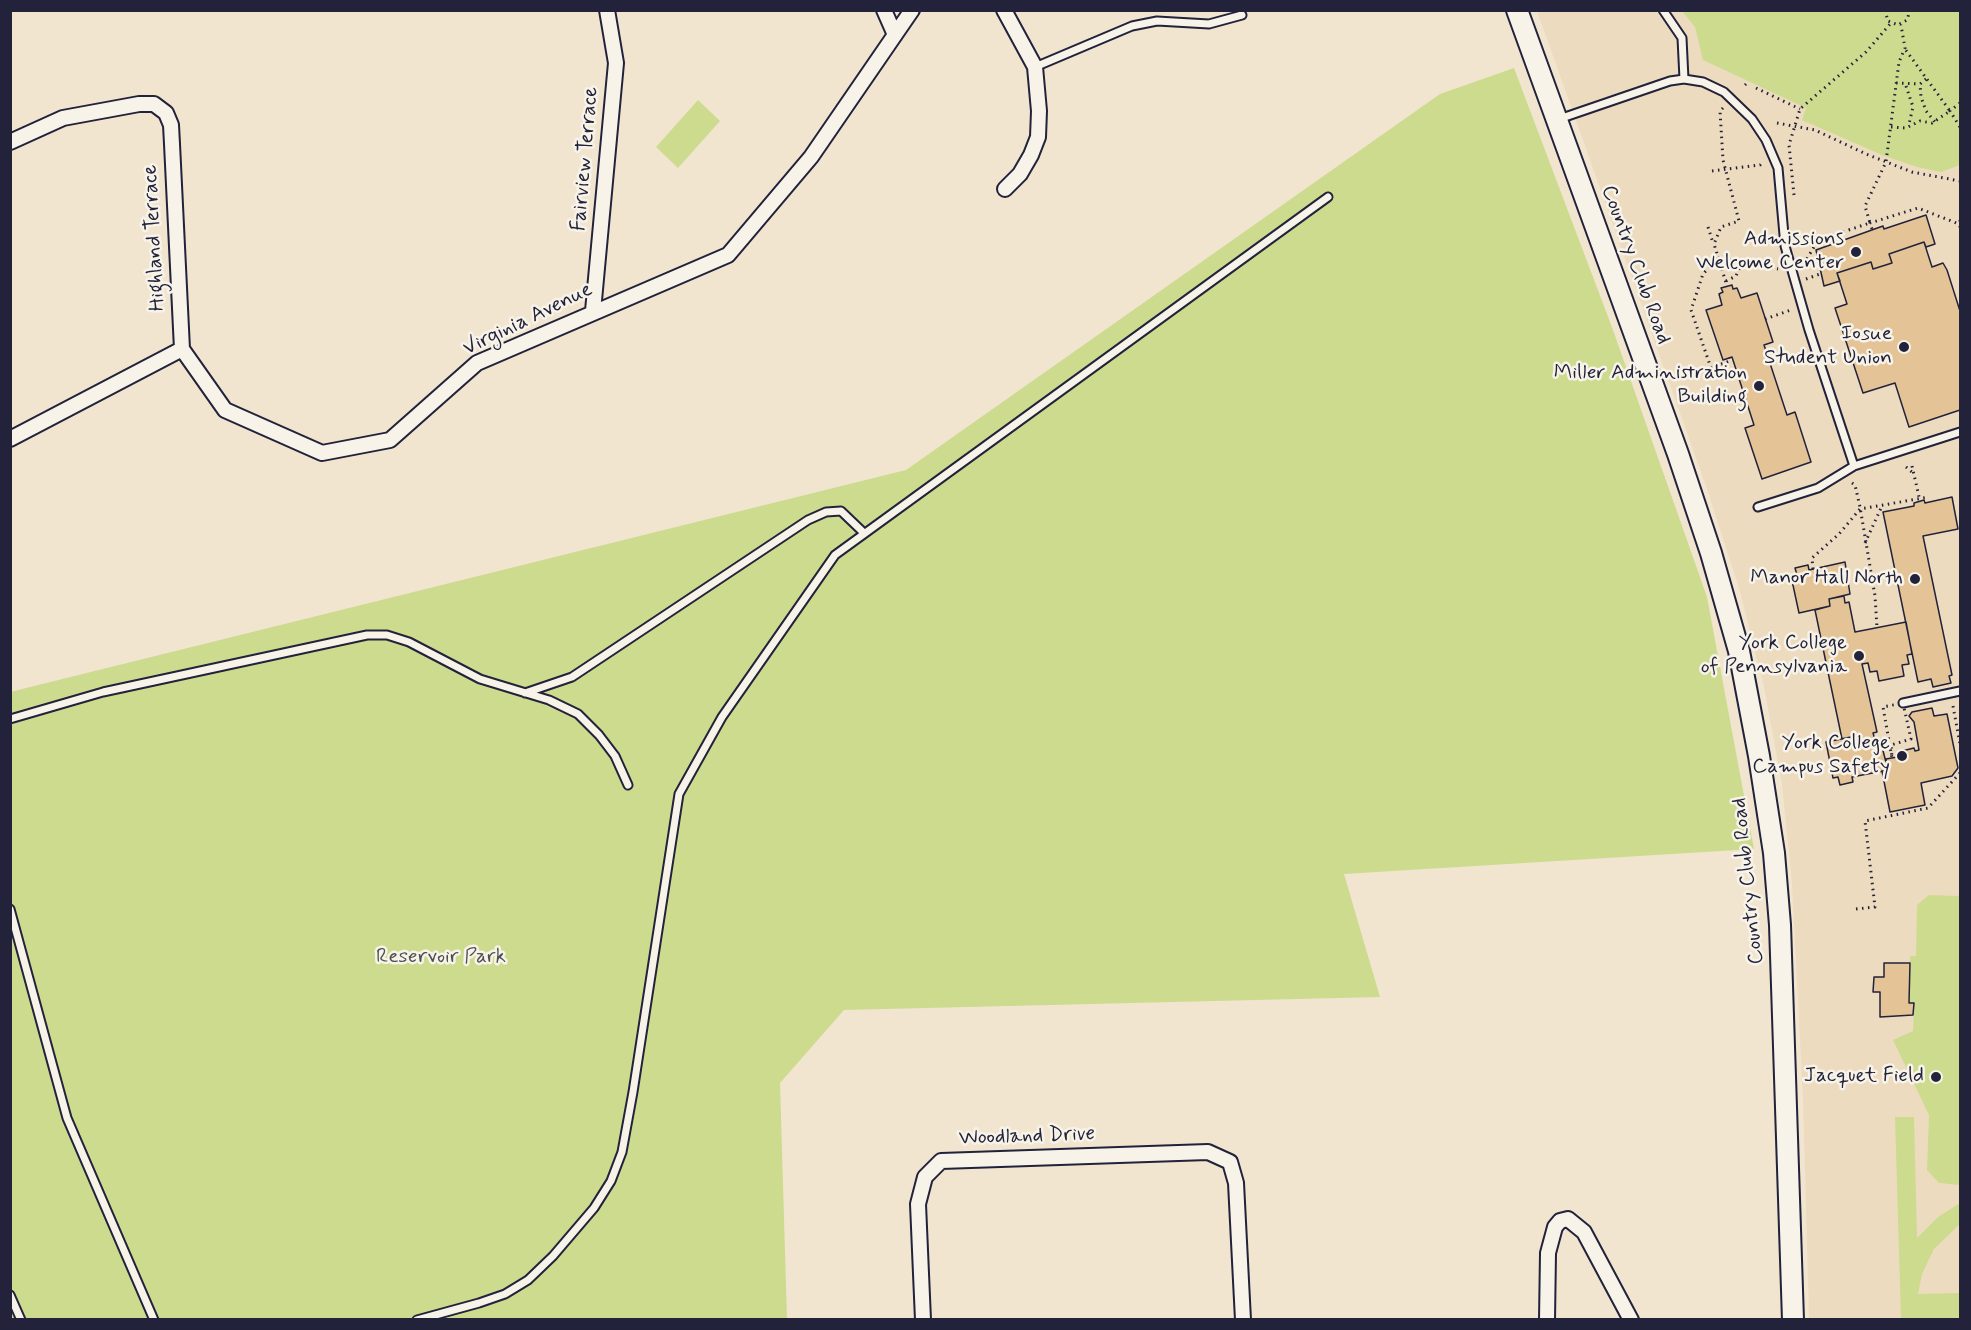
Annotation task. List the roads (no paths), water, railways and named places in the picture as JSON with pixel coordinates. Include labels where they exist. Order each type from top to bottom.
[{"type":"main road","name":"Country Club Road","points":[[1516,10],[1711,553],[1739,651],[1760,756],[1774,853],[1780,925],[1793,1320]]},
{"type":"street","name":"Fairview Terrace","points":[[593,311],[616,63],[607,10]]},
{"type":"street","points":[[884,10],[895,34]]},
{"type":"street","name":"Virginia Avenue","points":[[182,349],[225,410],[322,453],[390,440],[477,363],[593,311],[728,255],[811,157],[912,10]]},
{"type":"street","points":[[1004,10],[1035,67],[1038,137],[1020,174],[1005,189]]},
{"type":"street","name":"Highland Terrace","points":[[10,142],[63,118],[139,104],[154,104],[166,113],[171,125],[182,349]]},
{"type":"street","points":[[10,439],[182,349]]},
{"type":"street","name":"Woodland Drive","points":[[922,1320],[918,1204],[925,1177],[941,1161],[1208,1152],[1230,1161],[1236,1182],[1243,1320]]},
{"type":"street","points":[[1546,1320],[1548,1253],[1555,1227],[1560,1221],[1569,1219],[1584,1232],[1631,1320]]},
{"type":"lane","points":[[1663,10],[1682,38],[1684,79]]},
{"type":"lane","points":[[1035,67],[1132,26],[1157,21],[1209,24],[1242,15]]},
{"type":"lane","points":[[1557,120],[1670,81],[1684,79],[1716,87],[1752,119],[1773,154],[1780,180],[1785,246],[1809,330],[1854,466]]},
{"type":"lane","points":[[417,1320],[505,1294],[528,1280],[553,1257],[587,1216],[611,1181],[622,1152],[631,1102],[679,794],[723,717],[835,555],[1328,197]]},
{"type":"lane","points":[[1758,507],[1818,488],[1854,466],[1960,432]]},
{"type":"lane","points":[[525,693],[572,677],[808,520],[826,512],[841,511],[864,533]]},
{"type":"lane","points":[[10,719],[103,692],[367,635],[387,635],[409,642],[480,679],[549,700],[578,714],[599,735],[615,756],[628,785]]},
{"type":"lane","points":[[1903,703],[1960,691]]},
{"type":"lane","points":[[10,909],[67,1118],[154,1320]]},
{"type":"lane","points":[[10,1295],[21,1320]]},
{"type":"place","name":"Admissions Welcome Center","points":[[1856,252]]},
{"type":"place","name":"Iosue Student Union","points":[[1904,347]]},
{"type":"place","name":"Miller Administration Building","points":[[1759,386]]},
{"type":"place","name":"Manor Hall North","points":[[1915,579]]},
{"type":"place","name":"York College of Pennsylvania","points":[[1859,656]]},
{"type":"place","name":"York College Campus Safety","points":[[1902,756]]},
{"type":"place","name":"Jacquet Field","points":[[1936,1077]]},
{"type":"park label","name":"Reservoir Park","points":[[441,958]]}]
